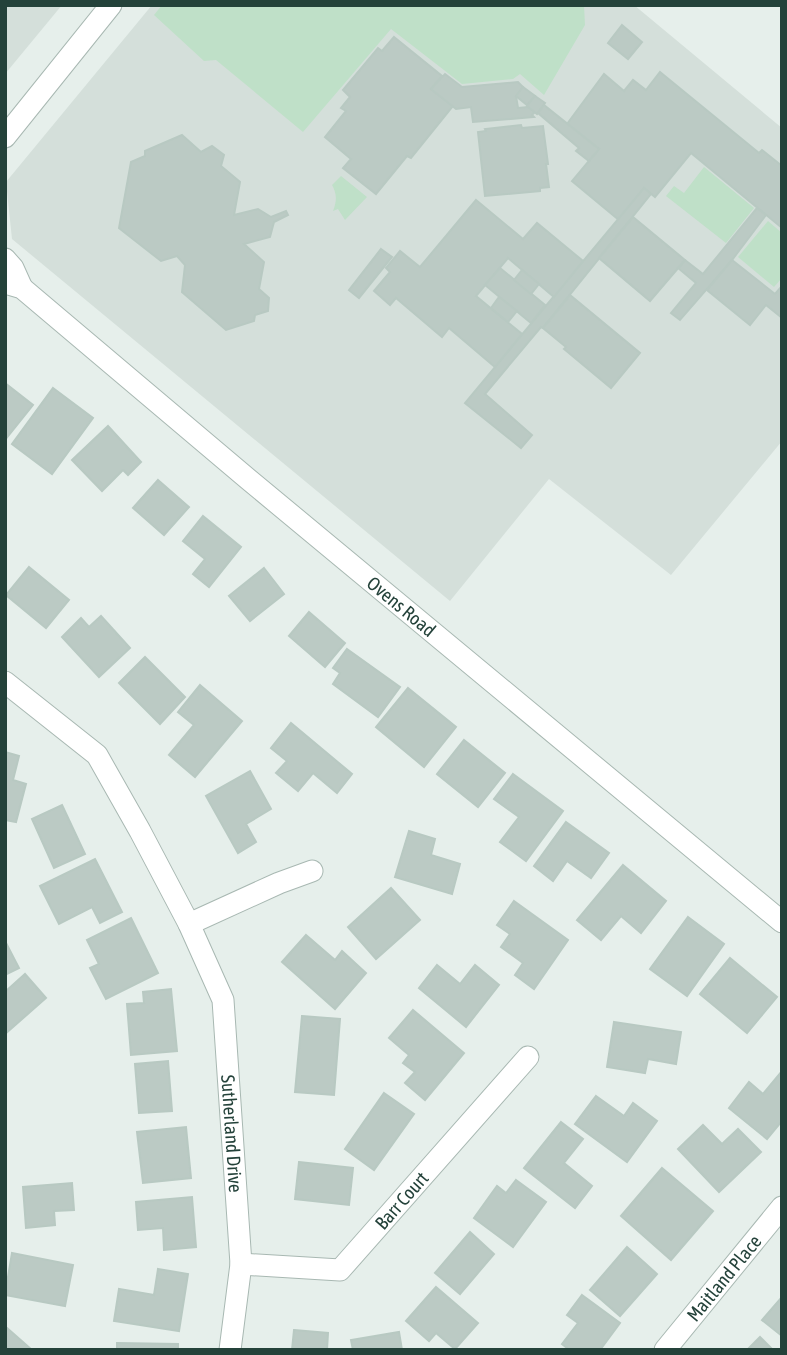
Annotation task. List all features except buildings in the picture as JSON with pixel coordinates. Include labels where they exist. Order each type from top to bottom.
[{"type":"street","points":[[5,137],[111,5]]},
{"type":"street","name":"Ovens Road","points":[[5,259],[13,268],[14,286],[782,922]]},
{"type":"street","name":"Sutherland Drive","points":[[5,682],[97,755],[189,924],[223,1000],[241,1264],[230,1350]]},
{"type":"street","points":[[189,924],[312,871]]},
{"type":"street","name":"Barr Court","points":[[241,1264],[340,1270],[528,1057]]},
{"type":"street","name":"Maitland Place","points":[[665,1350],[782,1207]]},
{"type":"shaded area","points":[[5,5],[62,5],[5,74]]},
{"type":"shaded area","points":[[152,5],[634,5],[782,128],[782,441],[671,575],[549,479],[450,601],[12,239],[6,182]]},
{"type":"green space","points":[[162,5],[584,5],[585,25],[544,95],[520,74],[513,79],[462,84],[391,29],[303,132],[216,60],[204,61],[154,15]]},
{"type":"green space","points":[[704,167],[754,208],[726,243],[666,196],[674,186],[684,193]]},
{"type":"green space","points":[[341,176],[367,197],[345,220],[338,209],[333,211],[336,198],[332,185]]},
{"type":"green space","points":[[768,221],[782,233],[782,278],[774,287],[738,257]]}]
